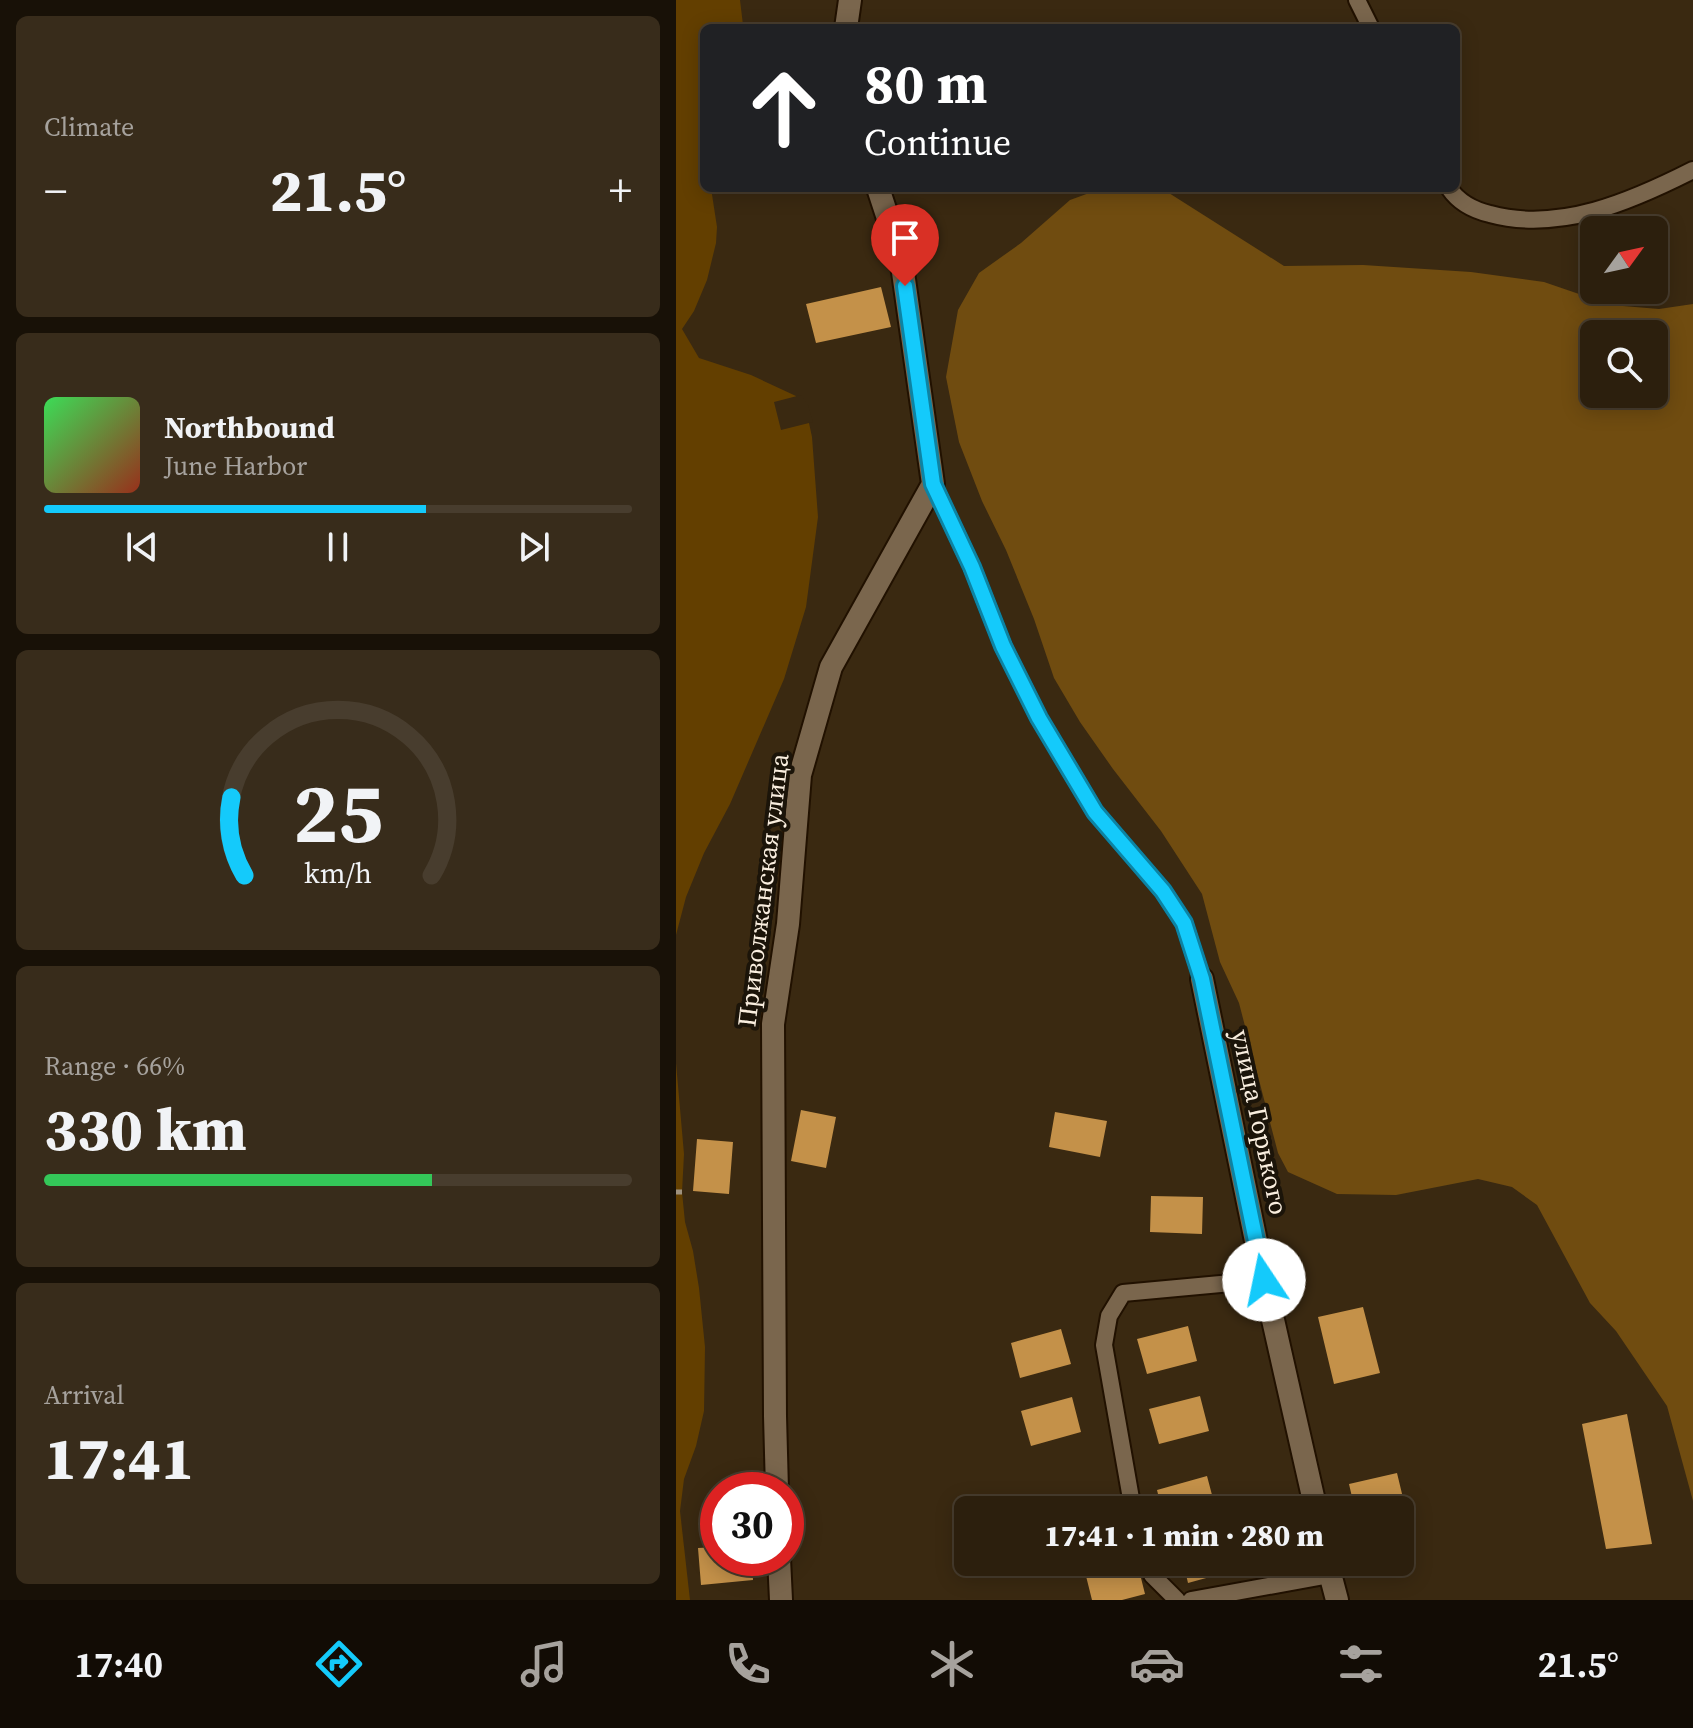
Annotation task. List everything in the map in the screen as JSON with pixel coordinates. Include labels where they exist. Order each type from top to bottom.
[{"type":"street","points":[[847,24],[850,0]]},
{"type":"street","points":[[879,192],[901,258],[933,484]]},
{"type":"street","name":"Приволжанская улица","points":[[776,1472],[773,1024],[788,924],[800,775],[831,667],[933,484]]},
{"type":"street","name":"улица Горького","points":[[1202,979],[1264,1280],[1313,1496]]},
{"type":"street","points":[[780,1576],[781,1600]]},
{"type":"street","points":[[1331,1576],[1337,1600]]},
{"type":"lane","points":[[1357,0],[1369,24]]},
{"type":"lane","points":[[1452,192],[1472,210],[1501,217],[1544,221],[1586,213],[1653,190],[1693,170]]},
{"type":"lane","points":[[933,484],[972,567],[1003,646],[1039,718],[1095,812],[1163,891],[1184,923],[1202,979]]},
{"type":"lane","points":[[1131,1496],[1104,1345],[1109,1316],[1123,1293],[1264,1280]]},
{"type":"lane","points":[[1153,1576],[1177,1600]]},
{"type":"lane","points":[[1191,1600],[1298,1576]]},
{"type":"shaded area","points":[[676,0],[740,0],[743,24],[700,24],[700,192],[712,192],[717,227],[707,280],[694,311],[682,329],[699,358],[751,375],[796,396],[812,437],[818,517],[806,607],[784,679],[730,804],[704,853],[686,897],[676,935]]},
{"type":"shaded area","points":[[1092,192],[1167,192],[1284,266],[1363,265],[1471,272],[1544,282],[1580,294],[1580,304],[1659,309],[1693,304],[1693,1501],[1667,1406],[1616,1331],[1590,1303],[1537,1205],[1512,1187],[1478,1179],[1396,1195],[1337,1194],[1288,1172],[1278,1153],[1239,1003],[1220,962],[1202,894],[1161,831],[1080,722],[1054,678],[1034,619],[959,442],[946,377],[958,310],[979,273],[1021,243],[1070,200]]},
{"type":"shaded area","points":[[676,1063],[684,1154],[682,1192],[685,1222],[699,1288],[705,1347],[704,1411],[684,1479],[680,1511],[690,1600],[676,1600]]},
{"type":"pier","points":[[801,395],[813,422],[781,430],[774,402]]},
{"type":"building","points":[[881,287],[891,327],[816,343],[806,304]]},
{"type":"building","points":[[801,1110],[836,1117],[826,1168],[791,1161]]},
{"type":"building","points":[[1055,1112],[1107,1121],[1100,1157],[1049,1147]]},
{"type":"building","points":[[697,1139],[733,1142],[729,1194],[693,1191]]},
{"type":"building","points":[[1151,1196],[1203,1197],[1202,1234],[1150,1232]]},
{"type":"building","points":[[1363,1307],[1380,1373],[1334,1384],[1318,1317]]},
{"type":"building","points":[[1188,1326],[1197,1361],[1147,1374],[1137,1339]]},
{"type":"building","points":[[1061,1329],[1071,1364],[1020,1378],[1011,1343]]},
{"type":"building","points":[[1200,1396],[1209,1431],[1159,1444],[1149,1409]]},
{"type":"building","points":[[1072,1397],[1081,1432],[1031,1446],[1021,1411]]},
{"type":"building","points":[[1627,1414],[1652,1544],[1606,1549],[1582,1424]]},
{"type":"building","points":[[1397,1473],[1403,1496],[1352,1496],[1349,1484]]},
{"type":"building","points":[[1207,1476],[1212,1496],[1158,1496],[1157,1490]]},
{"type":"building","points":[[700,1576],[753,1576],[753,1580],[701,1585]]},
{"type":"building","points":[[1086,1576],[1140,1576],[1145,1594],[1122,1600],[1092,1600]]},
{"type":"building","points":[[1186,1576],[1214,1576],[1188,1583]]},
{"type":"route","points":[[905,286],[933,484],[972,567],[1003,646],[1039,718],[1095,812],[1163,891],[1184,923],[1202,979],[1264,1280]]}]
